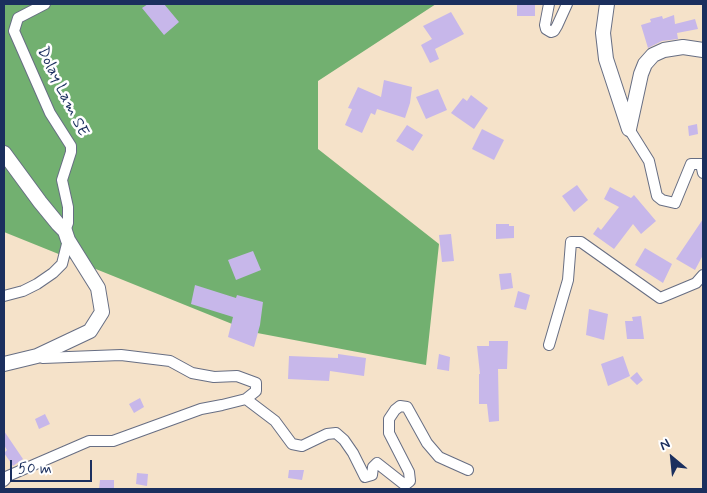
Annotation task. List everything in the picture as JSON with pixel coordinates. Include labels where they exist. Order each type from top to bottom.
[{"type":"street","name":"Dolay Lam SE","points":[[4,296],[23,291],[53,273],[62,264],[67,236],[68,207],[62,180],[71,152],[71,146],[50,113],[14,31],[18,18],[44,4]]},
{"type":"street","points":[[549,4],[545,25],[546,29],[551,32],[557,26],[567,4]]},
{"type":"street","points":[[607,4],[603,33],[606,59],[629,129],[650,161],[658,196],[662,200],[675,203],[691,164],[701,164],[703,173]]},
{"type":"street","points":[[629,129],[641,74],[645,64],[652,55],[664,50],[683,47],[703,50]]},
{"type":"street","points":[[4,154],[67,236],[98,288],[102,312],[90,331],[37,356],[4,364]]},
{"type":"street","points":[[549,345],[568,280],[571,242],[581,242],[660,298],[696,283],[703,274]]},
{"type":"street","points":[[4,481],[8,476],[89,441],[113,441],[201,409],[246,399],[256,391],[256,382],[237,376],[214,377],[192,373],[170,361],[121,355],[43,358],[37,356]]},
{"type":"street","points":[[246,399],[275,421],[292,444],[302,446],[328,434],[336,433],[344,440],[353,453],[365,478],[372,475],[373,467],[377,464],[405,485],[410,481],[409,472],[390,433],[389,420],[394,410],[400,406],[407,408],[427,443],[439,457],[468,470]]},
{"type":"green space","points":[[4,4],[436,4],[318,81],[318,149],[439,244],[426,365],[252,332],[4,232]]},
{"type":"building","points":[[148,4],[164,4],[179,22],[164,35],[142,8]]},
{"type":"building","points":[[517,4],[535,4],[535,16],[517,16]]},
{"type":"building","points":[[451,12],[464,34],[435,49],[439,59],[430,63],[421,45],[432,39],[423,26]]},
{"type":"building","points":[[674,15],[675,24],[695,19],[698,29],[677,33],[678,39],[662,41],[648,48],[641,25],[651,22],[650,19],[662,16],[663,19]]},
{"type":"building","points":[[384,80],[412,87],[410,103],[405,118],[377,109],[375,115],[371,113],[362,133],[345,125],[352,109],[348,108],[358,87],[381,97]]},
{"type":"building","points":[[438,89],[447,110],[426,119],[416,97]]},
{"type":"building","points":[[471,95],[488,108],[474,129],[451,113],[463,98],[467,101]]},
{"type":"building","points":[[697,124],[698,134],[689,136],[688,126]]},
{"type":"building","points":[[407,125],[423,135],[413,151],[396,141]]},
{"type":"building","points":[[482,129],[504,140],[494,160],[472,149]]},
{"type":"building","points":[[577,185],[588,200],[574,212],[562,196]]},
{"type":"building","points":[[610,187],[631,198],[634,195],[656,221],[641,234],[633,224],[614,249],[593,234],[598,227],[601,230],[619,207],[604,199]]},
{"type":"building","points":[[703,219],[703,255],[695,270],[676,259]]},
{"type":"building","points":[[496,224],[514,226],[514,238],[496,239]]},
{"type":"building","points":[[451,234],[454,261],[442,262],[439,235]]},
{"type":"building","points":[[645,248],[672,264],[663,283],[635,265]]},
{"type":"building","points":[[253,251],[261,270],[236,280],[228,260]]},
{"type":"building","points":[[511,273],[513,288],[501,290],[499,274]]},
{"type":"building","points":[[195,285],[236,298],[237,295],[263,302],[260,325],[254,347],[228,337],[233,317],[191,304]]},
{"type":"building","points":[[518,291],[530,295],[526,310],[514,307]]},
{"type":"building","points":[[589,309],[608,314],[604,340],[586,335]]},
{"type":"building","points":[[641,316],[644,339],[627,339],[625,321],[633,321],[632,317]]},
{"type":"building","points":[[489,341],[508,341],[507,369],[498,369],[499,421],[489,422],[487,404],[479,404],[480,374],[477,346],[489,346]]},
{"type":"building","points":[[338,354],[366,358],[364,376],[330,371],[329,381],[288,379],[289,356],[338,358]]},
{"type":"building","points":[[439,354],[450,357],[449,371],[437,369]]},
{"type":"building","points":[[623,356],[630,376],[608,386],[601,364]]},
{"type":"building","points":[[637,372],[643,380],[637,385],[630,378]]},
{"type":"building","points":[[140,398],[144,407],[134,413],[129,404]]},
{"type":"building","points":[[45,414],[50,424],[39,429],[35,419]]},
{"type":"building","points":[[4,431],[23,459],[13,466],[4,453],[7,450],[4,445]]},
{"type":"building","points":[[289,470],[304,470],[302,480],[288,478]]},
{"type":"building","points":[[137,473],[148,474],[147,486],[136,484]]},
{"type":"building","points":[[100,480],[114,480],[114,489],[99,489]]}]
